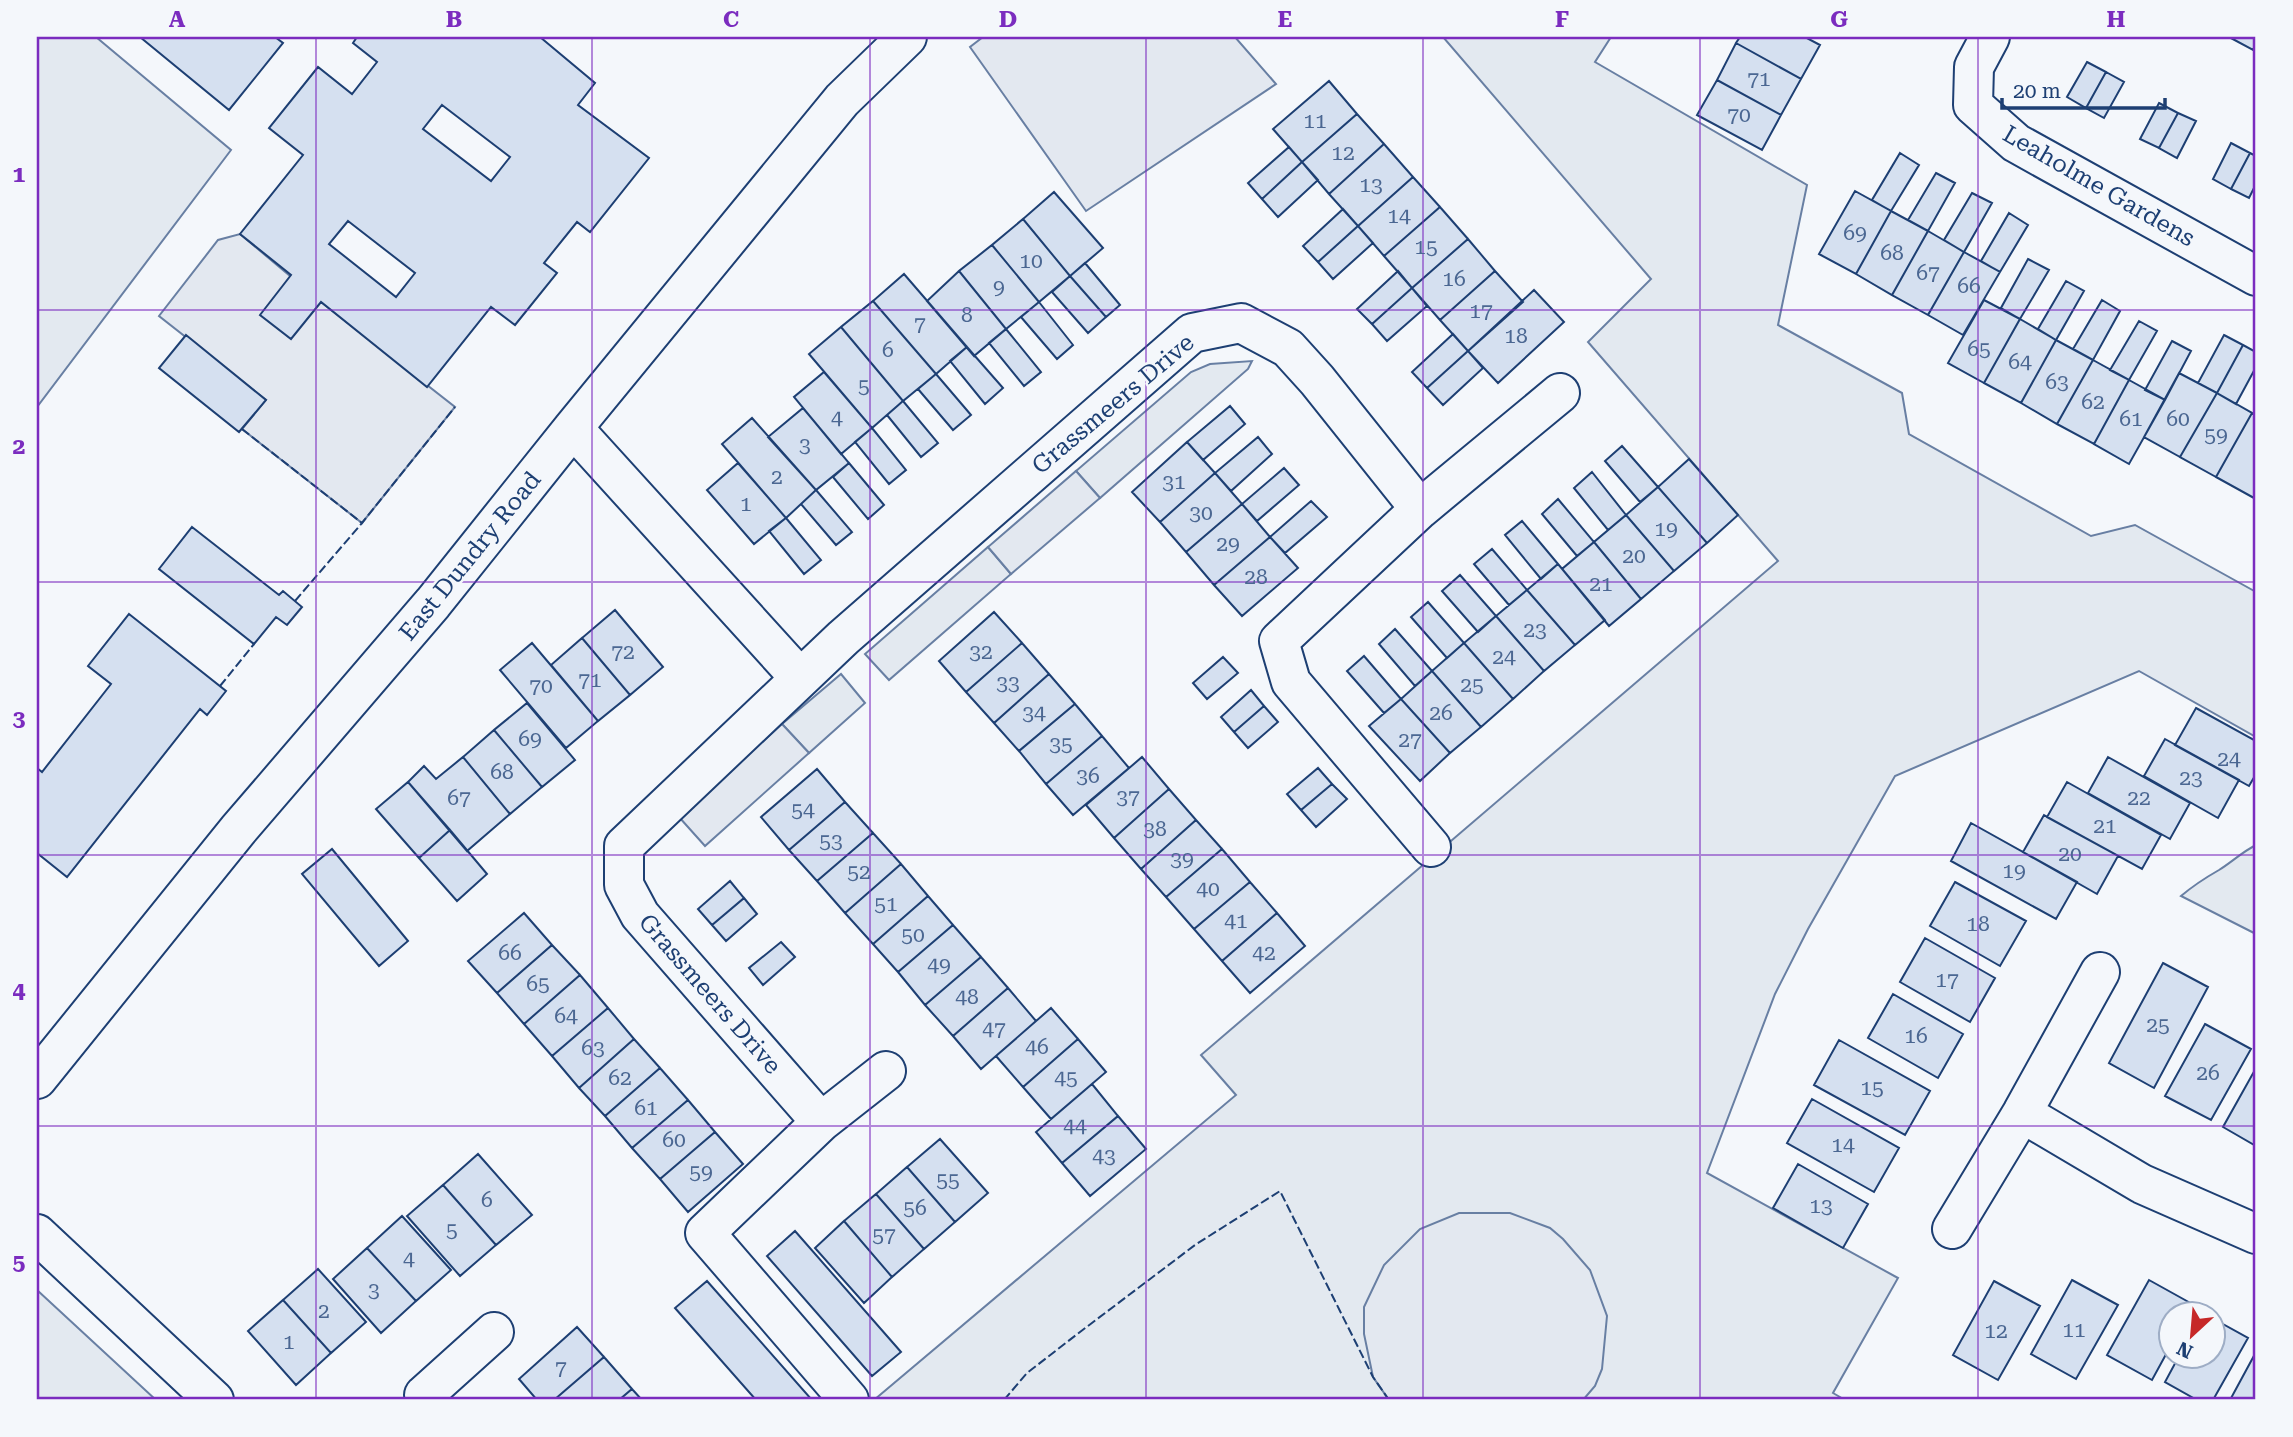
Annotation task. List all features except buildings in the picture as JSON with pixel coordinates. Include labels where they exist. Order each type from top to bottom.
[{"type":"street","name":"East Dundry Road","points":[[37,1079],[238,830],[433,603],[842,100],[907,37]]},
{"type":"street","name":"Leaholme Gardens","points":[[1990,37],[1974,68],[1973,105],[2016,143],[2256,276]]},
{"type":"street","name":"Grassmeers Drive","points":[[821,1122],[640,915],[624,885],[624,846],[843,638],[1192,332],[1241,323],[1288,348],[1317,380],[1420,509]]},
{"type":"street","points":[[1431,847],[1291,682],[1279,641],[1420,509],[1560,393]]},
{"type":"street","points":[[573,428],[800,678]]},
{"type":"street","points":[[1952,1229],[2022,1114],[2100,972]]},
{"type":"street","points":[[849,1400],[705,1233],[821,1122],[886,1071]]},
{"type":"street","points":[[2022,1114],[2142,1184],[2256,1234]]},
{"type":"street","points":[[37,1234],[214,1400]]},
{"type":"street","points":[[424,1398],[494,1332]]},
{"type":"shaded area","points":[[37,37],[96,37],[231,150],[37,407]]},
{"type":"shaded area","points":[[983,37],[1235,37],[1276,84],[1086,211],[970,47]]},
{"type":"shaded area","points":[[1443,37],[1611,37],[1595,62],[1807,185],[1778,325],[1902,393],[1909,434],[2091,536],[2135,525],[2256,592],[2256,737],[2139,671],[1895,776],[1808,929],[1775,994],[1707,1173],[1898,1278],[1833,1393],[1845,1400],[874,1400],[1236,1095],[1201,1055],[1778,561],[1588,342],[1651,279]]},
{"type":"shaded area","points":[[240,234],[321,302],[455,407],[362,523],[242,429],[266,400],[159,316],[218,240]]},
{"type":"shaded area","points":[[1252,361],[1248,369],[1100,498],[1076,471],[1191,372],[1210,364]]},
{"type":"shaded area","points":[[1076,471],[1100,498],[1011,574],[988,547]]},
{"type":"shaded area","points":[[988,547],[1011,574],[889,680],[865,654]]},
{"type":"shaded area","points":[[841,674],[865,703],[809,753],[782,724]]},
{"type":"shaded area","points":[[782,724],[809,753],[705,846],[679,817]]},
{"type":"shaded area","points":[[2256,845],[2256,934],[2181,896],[2200,882]]},
{"type":"shaded area","points":[[1459,1213],[1510,1213],[1550,1228],[1590,1270],[1607,1316],[1602,1369],[1595,1386],[1583,1400],[1389,1400],[1373,1377],[1364,1334],[1364,1307],[1384,1265],[1420,1229]]},
{"type":"shaded area","points":[[37,1290],[156,1400],[37,1400]]},
{"type":"fence","points":[[295,601],[455,407]]},
{"type":"fence","points":[[242,429],[362,523]]},
{"type":"fence","points":[[220,686],[254,644]]},
{"type":"fence","points":[[1004,1400],[1027,1373],[1080,1332],[1195,1245],[1280,1191],[1373,1377],[1389,1400]]}]
